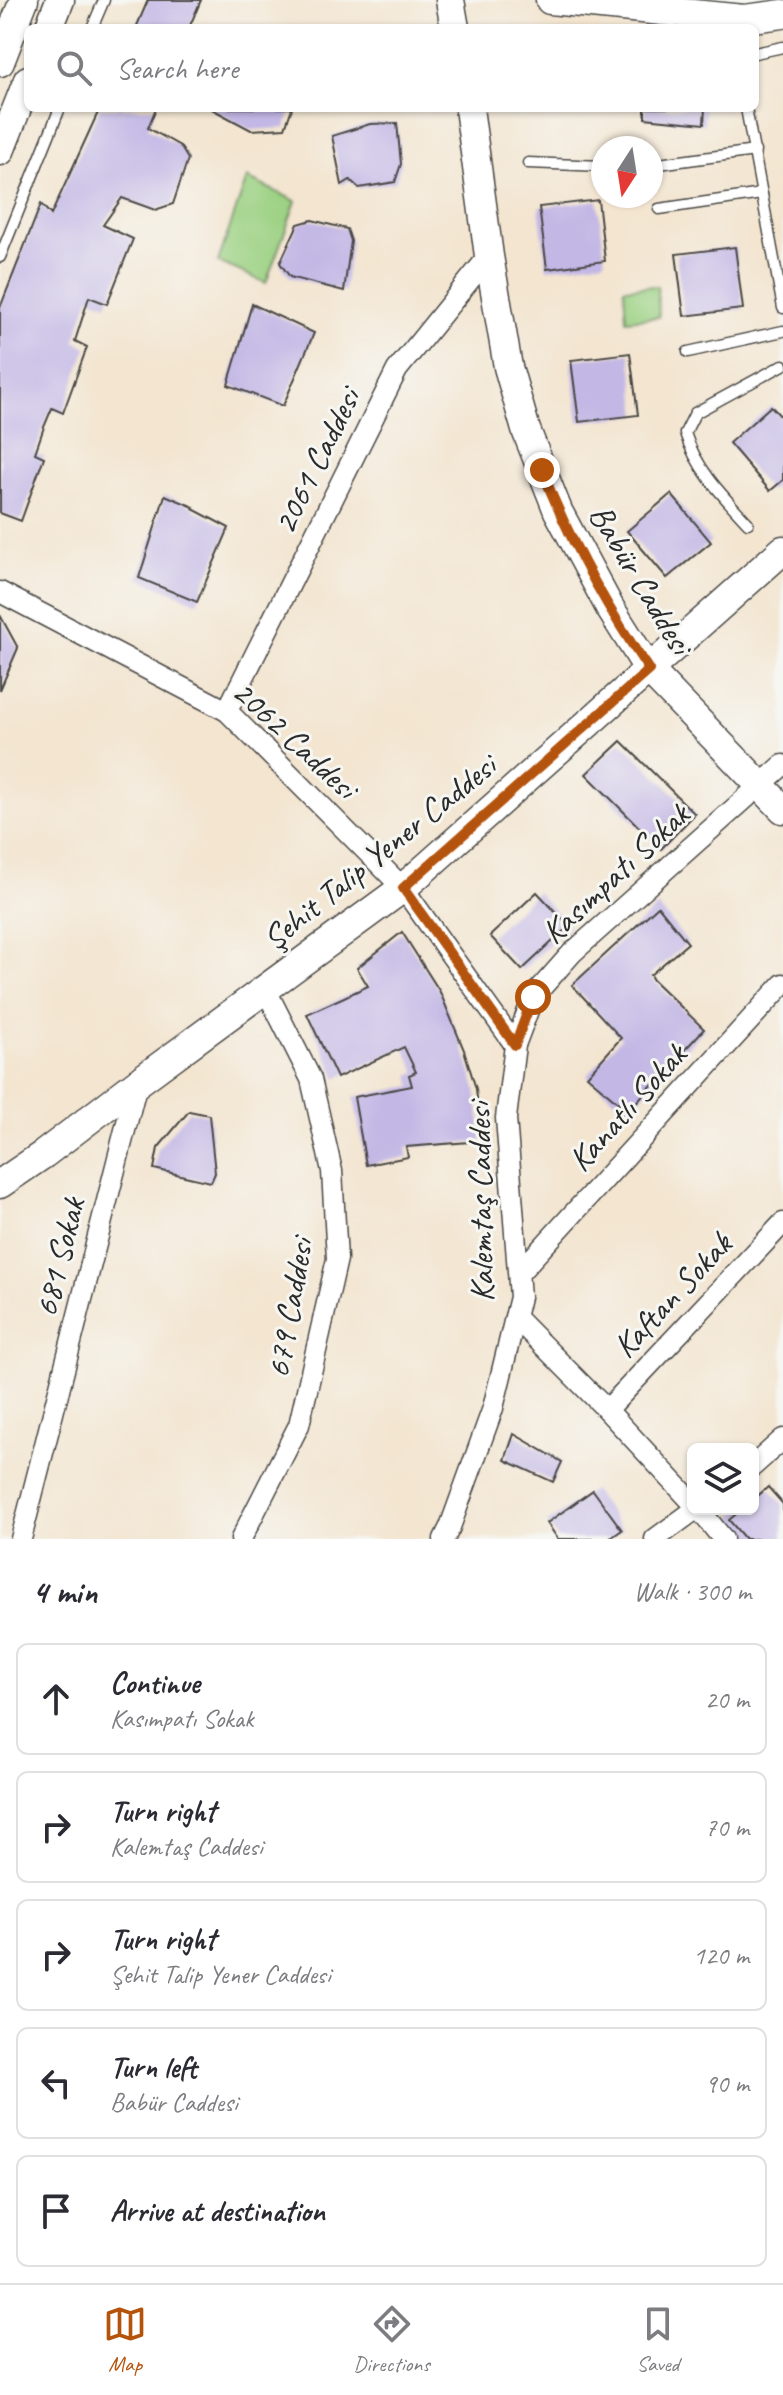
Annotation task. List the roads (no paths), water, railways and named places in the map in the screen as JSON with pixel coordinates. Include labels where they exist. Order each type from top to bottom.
[{"type":"street","points":[[0,62],[24,0]]},
{"type":"street","points":[[51,24],[60,0]]},
{"type":"street","points":[[450,0],[454,24]]},
{"type":"street","points":[[550,0],[713,8],[744,19],[783,14]]},
{"type":"street","points":[[0,151],[24,90]]},
{"type":"street","name":"Babür Caddesi","points":[[470,112],[508,367],[526,430],[558,511],[610,608],[649,670],[783,809]]},
{"type":"street","name":"2061 Caddesi","points":[[227,711],[397,370],[489,256]]},
{"type":"street","name":"Şehit Talip Yener Caddesi","points":[[0,1184],[403,888],[783,550]]},
{"type":"street","name":"2062 Caddesi","points":[[0,592],[227,711],[403,888]]},
{"type":"street","name":"Kasımpatı Sokak","points":[[515,1045],[533,997],[572,953],[783,765]]},
{"type":"street","points":[[403,888],[515,1045]]},
{"type":"street","name":"Kanatlı Sokak","points":[[519,1273],[783,984]]},
{"type":"street","name":"679 Caddesi","points":[[241,1539],[299,1425],[337,1259],[332,1171],[311,1079],[266,990]]},
{"type":"street","name":"Kalemtaş Caddesi","points":[[444,1539],[493,1408],[520,1297],[506,1118],[515,1045]]},
{"type":"street","name":"681 Sokak","points":[[21,1539],[137,1083]]},
{"type":"street","name":"Kaftan Sokak","points":[[607,1410],[783,1223]]},
{"type":"street","points":[[515,1317],[687,1497]]},
{"type":"street","points":[[759,1461],[783,1439]]},
{"type":"street","points":[[655,1539],[689,1515]]},
{"type":"street","points":[[702,1515],[723,1539]]},
{"type":"lane","points":[[94,24],[104,0]]},
{"type":"lane","points":[[759,52],[783,47]]},
{"type":"lane","points":[[0,257],[58,112]]},
{"type":"lane","points":[[747,112],[783,308]]},
{"type":"lane","points":[[663,163],[755,151]]},
{"type":"lane","points":[[528,163],[591,166]]},
{"type":"lane","points":[[659,209],[762,194]]},
{"type":"lane","points":[[688,352],[783,331]]},
{"type":"lane","points":[[748,523],[706,477],[693,456],[685,433],[695,413],[783,365]]}]
